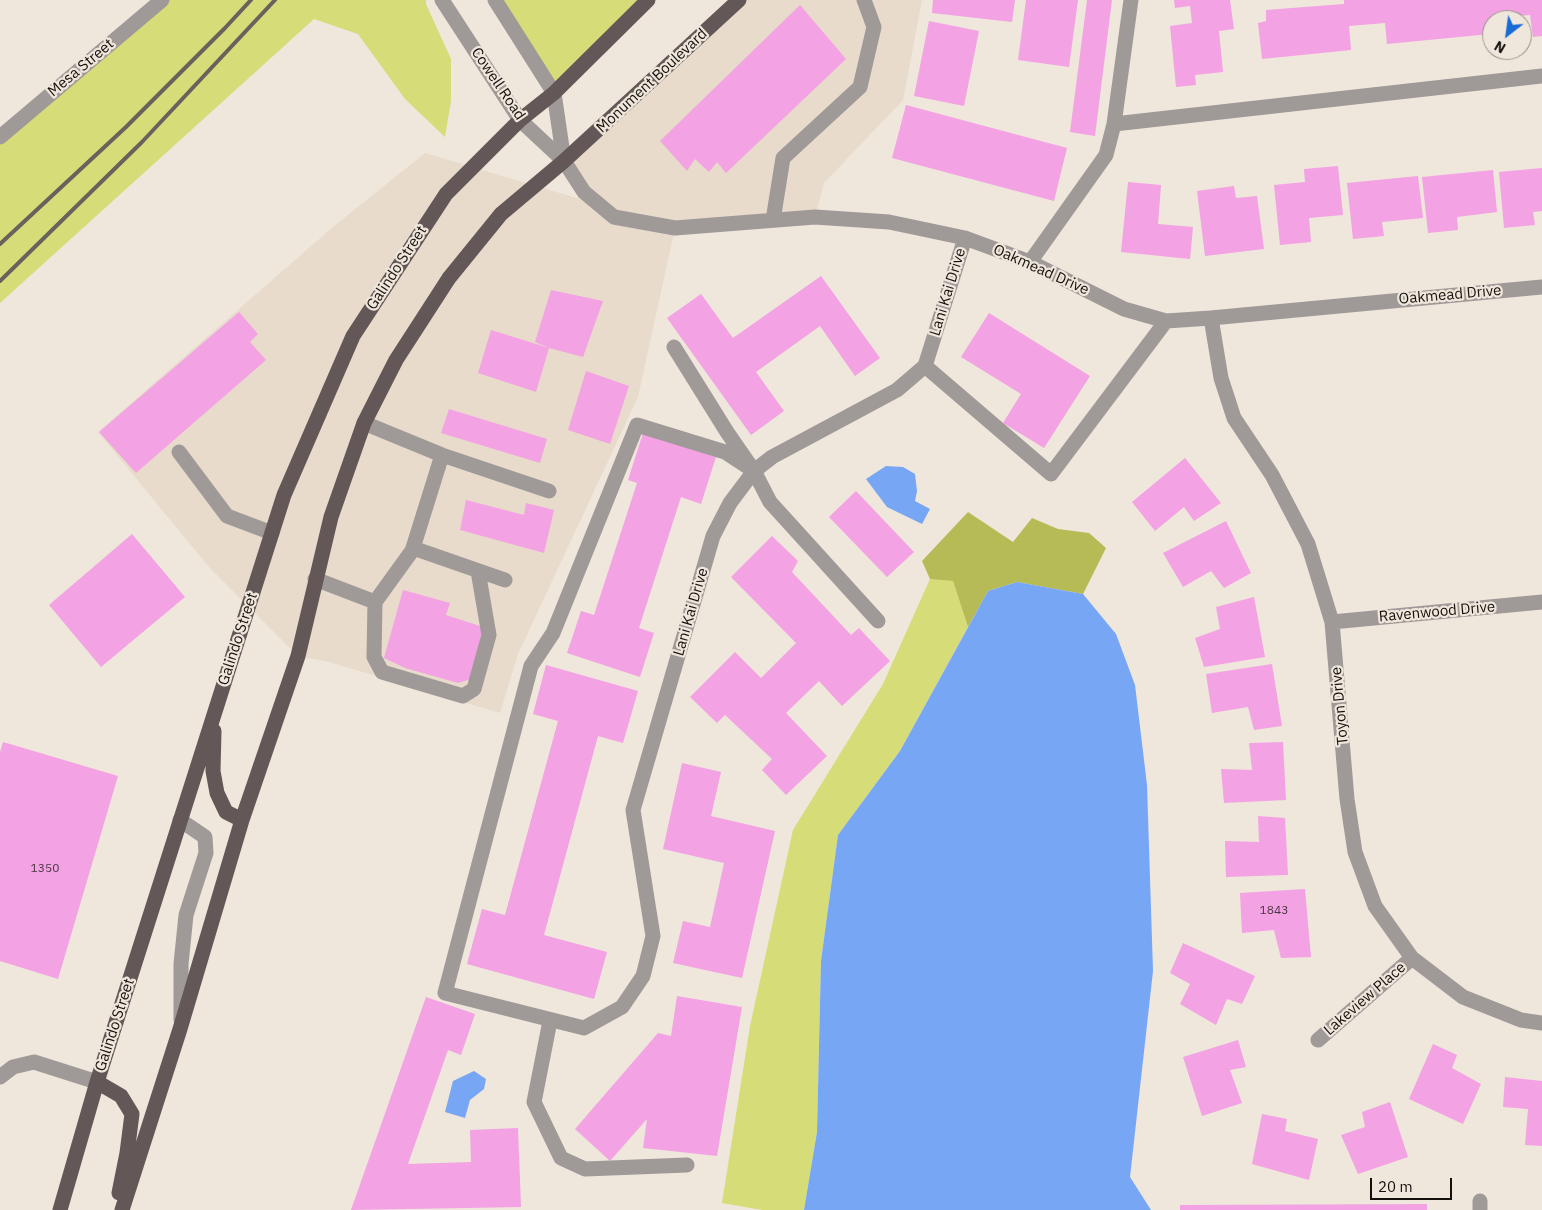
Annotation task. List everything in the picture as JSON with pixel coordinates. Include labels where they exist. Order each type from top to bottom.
[{"type":"main road","points":[[520,120],[554,93],[648,0]]},
{"type":"main road","name":"Monument Boulevard","points":[[564,161],[739,0]]},
{"type":"main road","name":"Galindo Street","points":[[60,1210],[97,1082],[284,495],[353,336],[446,194],[520,120]]},
{"type":"main road","points":[[122,1210],[180,1029],[242,820],[298,656],[331,517],[364,423],[396,360],[449,278],[501,214],[564,161]]},
{"type":"main road","points":[[214,714],[213,771],[217,794],[226,812],[242,820]]},
{"type":"main road","points":[[97,1082],[121,1096],[132,1114],[116,1210]]},
{"type":"street","name":"Mesa Street","points":[[0,137],[162,0]]},
{"type":"street","name":"Cowell Road","points":[[442,0],[520,120],[564,161]]},
{"type":"street","points":[[495,0],[554,93],[564,161]]},
{"type":"street","points":[[774,220],[783,158],[860,87],[874,27],[864,0]]},
{"type":"street","points":[[1030,262],[1106,155],[1114,124],[1131,0]]},
{"type":"street","points":[[1114,124],[1542,76]]},
{"type":"street","name":"Oakmead Drive","points":[[564,161],[584,192],[614,217],[675,228],[815,217],[889,222],[965,238],[1030,262],[1124,309],[1166,321],[1542,287]]},
{"type":"street","name":"Lani Kai Drive","points":[[754,472],[725,452],[637,425],[553,633],[531,666],[445,994],[584,1028],[622,1007],[643,976],[653,936],[633,810],[713,536],[730,503],[754,472],[772,457],[896,390],[925,366],[965,238]]},
{"type":"street","name":"Toyon Drive","points":[[1211,318],[1221,378],[1234,418],[1272,476],[1308,544],[1332,622],[1347,798],[1356,852],[1375,906],[1412,958],[1463,997],[1521,1020],[1542,1023]]},
{"type":"street","points":[[925,366],[1051,474],[1166,321]]},
{"type":"street","points":[[674,347],[754,472],[770,502],[878,621]]},
{"type":"street","points":[[364,423],[442,455],[550,491]]},
{"type":"street","points":[[179,452],[227,516],[272,532]]},
{"type":"street","points":[[442,455],[414,548],[375,602],[374,656],[382,672],[463,696],[474,689],[489,635],[478,571]]},
{"type":"street","points":[[414,548],[505,580]]},
{"type":"street","points":[[315,579],[375,602]]},
{"type":"street","name":"Ravenwood Drive","points":[[1332,622],[1542,602]]},
{"type":"street","points":[[180,820],[205,837],[206,853],[186,915],[181,964],[180,1029]]},
{"type":"street","name":"Lakeview Place","points":[[1318,1040],[1412,958]]},
{"type":"street","points":[[550,1021],[534,1102],[561,1158],[585,1169],[687,1165]]},
{"type":"street","points":[[0,1077],[13,1067],[34,1062],[97,1082]]},
{"type":"shaded area","points":[[739,0],[922,0],[903,100],[824,183],[815,217],[675,228],[638,397],[518,654],[500,713],[329,662],[298,656],[208,566],[98,432],[333,227],[425,153],[600,205],[564,161]]},
{"type":"green space","points":[[162,0],[426,0],[426,4],[451,59],[451,101],[445,137],[405,99],[358,34],[314,19],[0,303],[0,137]]},
{"type":"green space","points":[[494,0],[652,0],[554,93]]},
{"type":"green space","points":[[968,512],[1013,542],[1032,518],[1058,529],[1089,533],[1106,548],[1083,594],[1017,582],[988,591],[968,627],[953,581],[930,579],[922,561]]},
{"type":"green space","points":[[930,579],[953,581],[968,627],[900,751],[838,835],[821,961],[817,1132],[804,1210],[762,1210],[722,1203],[750,1026],[793,830],[883,684]]},
{"type":"water","points":[[886,466],[903,467],[915,474],[917,491],[915,501],[930,509],[922,524],[887,507],[866,479]]},
{"type":"water","points":[[1017,582],[1083,594],[1116,634],[1135,685],[1147,785],[1153,971],[1130,1177],[1151,1210],[804,1210],[817,1132],[821,961],[838,835],[900,751],[988,591]]},
{"type":"water","points":[[474,1071],[486,1079],[484,1089],[470,1100],[465,1118],[445,1112],[453,1081]]},
{"type":"building","points":[[933,0],[1015,0],[1012,22],[932,13]]},
{"type":"building","points":[[1026,0],[1078,0],[1069,67],[1018,60]]},
{"type":"building","points":[[1087,0],[1112,0],[1095,136],[1070,132]]},
{"type":"building","points":[[1174,0],[1230,0],[1234,29],[1219,31],[1223,72],[1195,75],[1196,85],[1176,87],[1170,26],[1192,23],[1190,6],[1175,8]]},
{"type":"building","points":[[1344,0],[1542,0],[1542,36],[1533,37],[1532,10],[1482,10],[1482,35],[1387,44],[1385,23],[1349,26],[1351,50],[1262,59],[1258,23],[1266,21],[1266,10],[1344,4]]},
{"type":"building","points":[[800,5],[846,59],[726,173],[717,162],[709,172],[695,159],[687,171],[660,141]]},
{"type":"building","points":[[929,21],[979,31],[964,106],[914,96]]},
{"type":"building","points":[[906,105],[1067,148],[1054,201],[892,158]]},
{"type":"building","points":[[1338,166],[1343,215],[1309,218],[1311,242],[1280,245],[1274,185],[1305,182],[1304,169]]},
{"type":"building","points":[[1542,168],[1542,211],[1533,212],[1535,225],[1504,228],[1499,172]]},
{"type":"building","points":[[1493,170],[1497,212],[1457,217],[1458,230],[1428,233],[1422,177]]},
{"type":"building","points":[[1418,176],[1423,218],[1382,222],[1384,236],[1353,239],[1347,183]]},
{"type":"building","points":[[1128,182],[1161,185],[1158,224],[1193,227],[1190,259],[1121,252]]},
{"type":"building","points":[[1234,186],[1236,198],[1257,196],[1264,249],[1205,256],[1197,191]]},
{"type":"building","points":[[821,276],[880,358],[855,376],[820,326],[756,372],[784,411],[751,435],[667,318],[701,294],[733,338]]},
{"type":"building","points":[[551,290],[603,301],[583,357],[549,348],[535,342]]},
{"type":"building","points":[[239,312],[258,334],[250,342],[266,360],[136,473],[99,432]]},
{"type":"building","points":[[989,313],[1090,376],[1044,448],[1003,423],[1021,394],[961,357]]},
{"type":"building","points":[[491,330],[549,348],[536,392],[478,373]]},
{"type":"building","points":[[586,371],[629,386],[610,444],[568,430]]},
{"type":"building","points":[[449,409],[547,439],[540,463],[441,433]]},
{"type":"building","points":[[643,433],[716,457],[701,504],[681,497],[639,628],[654,633],[640,677],[567,653],[581,611],[594,615],[637,483],[628,480]]},
{"type":"building","points":[[1185,458],[1221,503],[1194,521],[1184,507],[1155,531],[1132,502]]},
{"type":"building","points":[[856,491],[914,552],[887,577],[829,517]]},
{"type":"building","points":[[466,500],[524,515],[526,503],[554,510],[544,553],[460,530]]},
{"type":"building","points":[[1226,521],[1251,573],[1224,588],[1211,571],[1183,587],[1163,553]]},
{"type":"building","points":[[132,534],[185,597],[101,667],[49,605]]},
{"type":"building","points":[[772,536],[798,561],[792,572],[851,635],[859,628],[890,661],[842,706],[819,681],[786,713],[827,756],[786,795],[762,770],[772,759],[725,715],[717,723],[690,697],[735,652],[761,678],[796,643],[731,577]]},
{"type":"building","points":[[403,590],[450,603],[446,615],[483,627],[471,679],[458,683],[405,668],[384,658]]},
{"type":"building","points":[[1254,597],[1265,657],[1204,667],[1195,638],[1220,629],[1216,607]]},
{"type":"building","points":[[1272,664],[1282,726],[1254,730],[1248,707],[1212,713],[1206,674]]},
{"type":"building","points":[[546,665],[638,691],[623,743],[598,736],[544,935],[607,952],[594,999],[467,964],[482,909],[505,915],[558,721],[533,714]]},
{"type":"building","points":[[3,742],[118,776],[58,979],[0,961],[0,752]]},
{"type":"building","points":[[1283,742],[1286,800],[1224,803],[1221,769],[1252,770],[1249,743]]},
{"type":"building","points":[[682,763],[721,772],[711,816],[775,831],[742,978],[673,963],[683,921],[710,927],[724,863],[663,849]]},
{"type":"building","points":[[1258,816],[1285,818],[1288,875],[1226,877],[1225,841],[1259,842]]},
{"type":"building","points":[[1305,889],[1311,957],[1281,958],[1274,930],[1242,933],[1240,893]]},
{"type":"building","points":[[1183,943],[1255,976],[1242,1004],[1227,999],[1216,1025],[1180,1004],[1190,984],[1170,973]]},
{"type":"building","points":[[677,996],[742,1007],[717,1156],[643,1148],[647,1119],[610,1161],[575,1129],[658,1033],[671,1036]]},
{"type":"building","points":[[426,997],[475,1014],[461,1055],[448,1050],[408,1164],[471,1162],[470,1130],[518,1128],[521,1207],[351,1210]]},
{"type":"building","points":[[1238,1040],[1246,1067],[1230,1070],[1242,1103],[1202,1116],[1183,1057]]},
{"type":"building","points":[[1433,1044],[1457,1055],[1452,1068],[1481,1084],[1463,1124],[1409,1099]]},
{"type":"building","points":[[1505,1077],[1542,1081],[1542,1146],[1525,1145],[1528,1109],[1503,1107]]},
{"type":"building","points":[[1390,1102],[1408,1157],[1358,1174],[1341,1135],[1365,1127],[1362,1112]]},
{"type":"building","points":[[1262,1114],[1287,1119],[1285,1131],[1318,1139],[1309,1180],[1252,1164]]},
{"type":"building","points":[[1427,1204],[1427,1210],[1180,1210],[1180,1205]]},
{"type":"railway","points":[[0,244],[126,127],[251,0]]},
{"type":"railway","points":[[0,281],[142,142],[275,0]]}]
